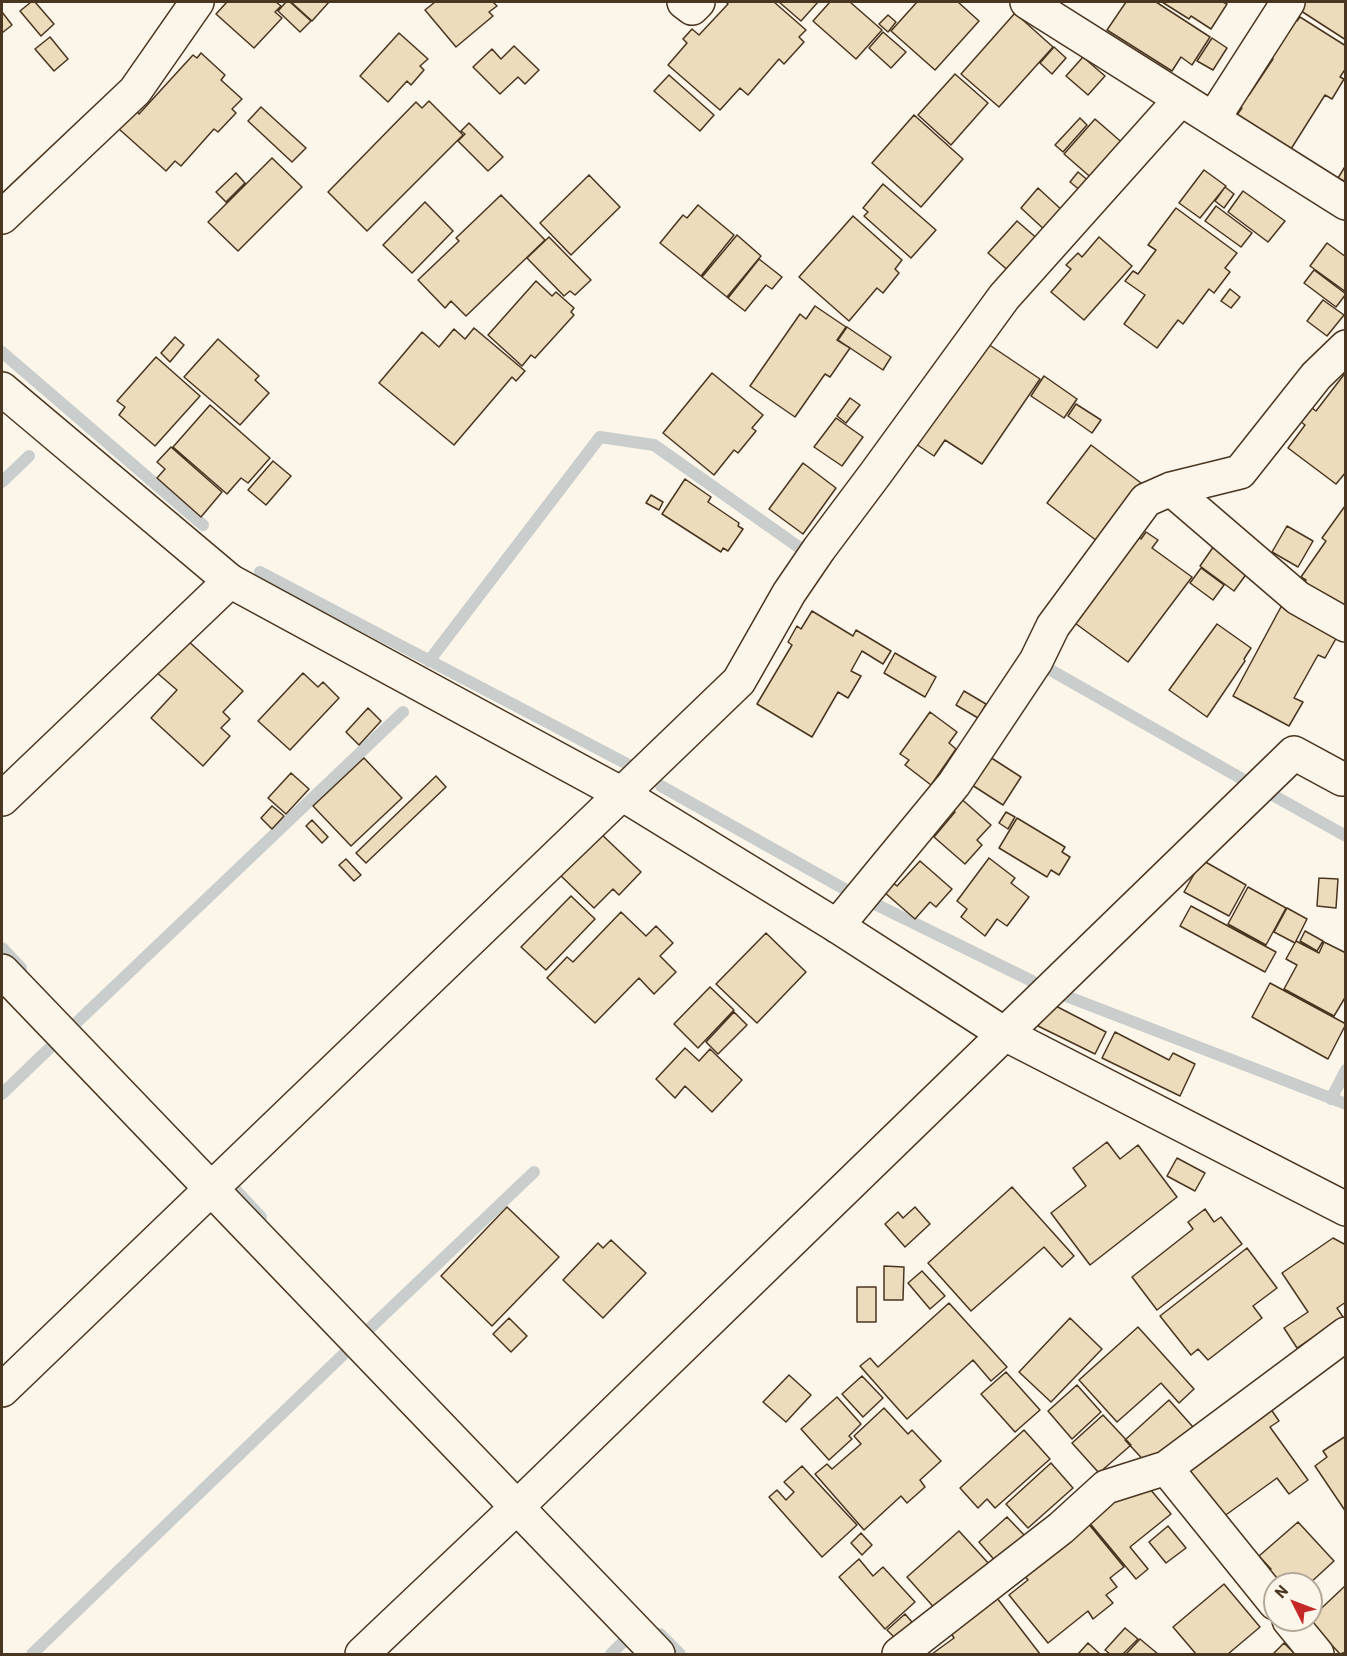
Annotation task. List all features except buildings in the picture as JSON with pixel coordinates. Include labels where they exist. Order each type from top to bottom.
[{"type":"street","points":[[2,218],[135,91],[197,2]]},
{"type":"street","points":[[684,2],[692,8],[698,2]]},
{"type":"street","points":[[1027,2],[1346,203]]},
{"type":"street","points":[[1213,119],[1288,2]]},
{"type":"street","points":[[2,1390],[739,681],[789,593],[813,558],[1004,297],[1181,99]]},
{"type":"street","points":[[837,926],[954,784],[1036,662],[1053,626],[1146,500],[1171,489],[1240,472],[1316,376],[1346,347]]},
{"type":"street","points":[[2,389],[230,581],[622,794],[837,926],[1003,1033],[1346,1209]]},
{"type":"street","points":[[1171,489],[1298,598],[1346,625]]},
{"type":"street","points":[[2,799],[230,581]]},
{"type":"street","points":[[362,1654],[516,1508],[1294,753],[1346,779]]},
{"type":"street","points":[[2,971],[658,1654]]},
{"type":"street","points":[[899,1654],[1061,1528],[1106,1487],[1166,1468],[1346,1334]]},
{"type":"street","points":[[1166,1468],[1263,1588]]},
{"type":"street","points":[[1299,1632],[1317,1654]]},
{"type":"waterway","points":[[2,352],[203,525]]},
{"type":"waterway","points":[[429,661],[600,437],[654,445],[800,548]]},
{"type":"waterway","points":[[2,482],[29,456]]},
{"type":"waterway","points":[[260,572],[629,765]]},
{"type":"waterway","points":[[1047,668],[1244,780]]},
{"type":"waterway","points":[[75,1024],[403,712]]},
{"type":"waterway","points":[[661,786],[848,891]]},
{"type":"waterway","points":[[1269,793],[1346,836]]},
{"type":"waterway","points":[[873,903],[1032,981]]},
{"type":"waterway","points":[[2,948],[21,968]]},
{"type":"waterway","points":[[1066,996],[1346,1104]]},
{"type":"waterway","points":[[2,1094],[56,1042]]},
{"type":"waterway","points":[[1331,1099],[1346,1070]]},
{"type":"waterway","points":[[367,1331],[534,1172]]},
{"type":"waterway","points":[[233,1187],[261,1217]]},
{"type":"waterway","points":[[32,1654],[347,1351]]},
{"type":"waterway","points":[[660,1634],[680,1654]]},
{"type":"waterway","points":[[611,1654],[627,1638]]}]
